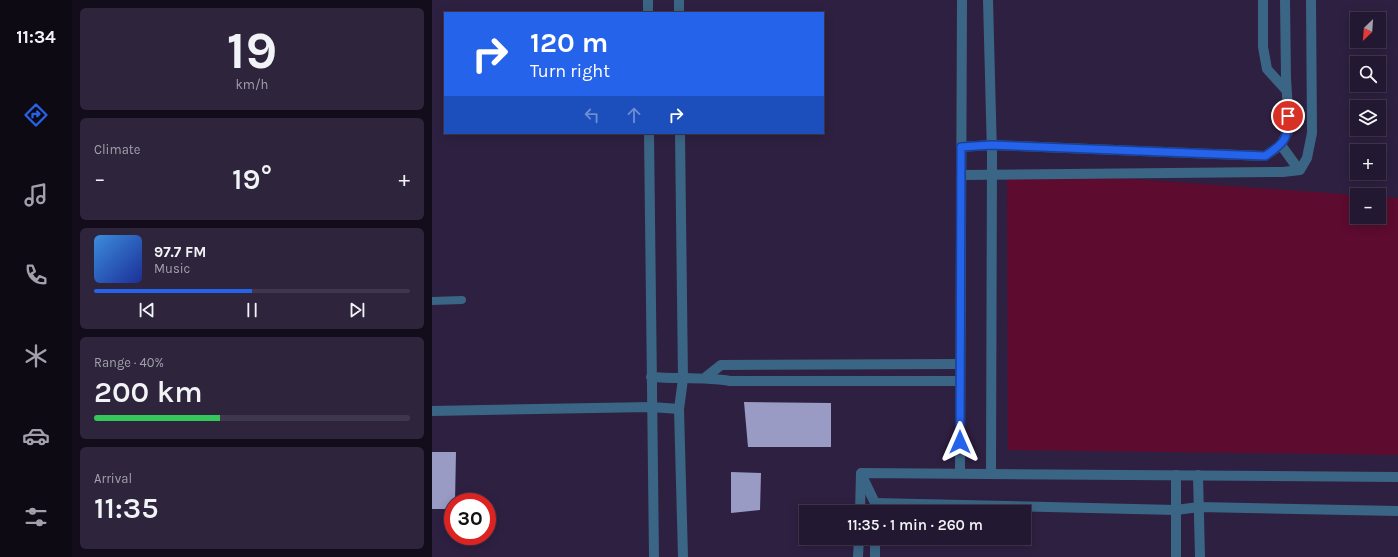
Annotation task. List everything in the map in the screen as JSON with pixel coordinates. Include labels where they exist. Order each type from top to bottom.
[{"type":"street","points":[[648,0],[648,12]]},
{"type":"street","points":[[679,0],[679,12]]},
{"type":"street","points":[[960,473],[959,380],[962,0]]},
{"type":"street","points":[[988,0],[991,145],[991,473]]},
{"type":"street","points":[[1263,0],[1263,47],[1267,69],[1286,90]]},
{"type":"street","points":[[961,147],[991,145],[1265,156],[1282,145],[1289,129],[1286,90],[1285,0]]},
{"type":"street","points":[[961,175],[1283,172],[1299,170],[1307,158],[1312,133],[1311,0]]},
{"type":"street","points":[[649,134],[651,407],[654,557]]},
{"type":"street","points":[[680,134],[684,379],[679,409],[683,557]]},
{"type":"street","points":[[1282,145],[1299,170]]},
{"type":"street","points":[[706,377],[721,365],[960,364]]},
{"type":"street","points":[[651,377],[684,379],[706,377],[730,381],[959,380]]},
{"type":"street","points":[[432,411],[651,407],[679,409]]},
{"type":"street","points":[[861,473],[1398,477]]},
{"type":"street","points":[[861,473],[874,505]]},
{"type":"street","points":[[860,505],[861,473]]},
{"type":"street","points":[[1176,475],[1176,557]]},
{"type":"street","points":[[1198,476],[1200,557]]},
{"type":"street","points":[[1031,509],[1176,510],[1199,507],[1398,511]]},
{"type":"street","points":[[858,557],[859,545]]},
{"type":"street","points":[[875,545],[875,557]]},
{"type":"lane","points":[[432,301],[462,300]]},
{"type":"shaded area","points":[[1007,170],[1350,194],[1350,224],[1386,224],[1386,197],[1398,198],[1398,455],[1008,450]]},
{"type":"building","points":[[744,402],[831,403],[831,447],[748,447]]},
{"type":"building","points":[[432,452],[456,452],[455,493],[444,493],[444,509],[432,509]]},
{"type":"building","points":[[731,472],[761,473],[760,510],[731,513]]},
{"type":"route","points":[[960,442],[959,380],[961,147],[991,145],[1265,156],[1282,145],[1289,129],[1288,116]]}]
